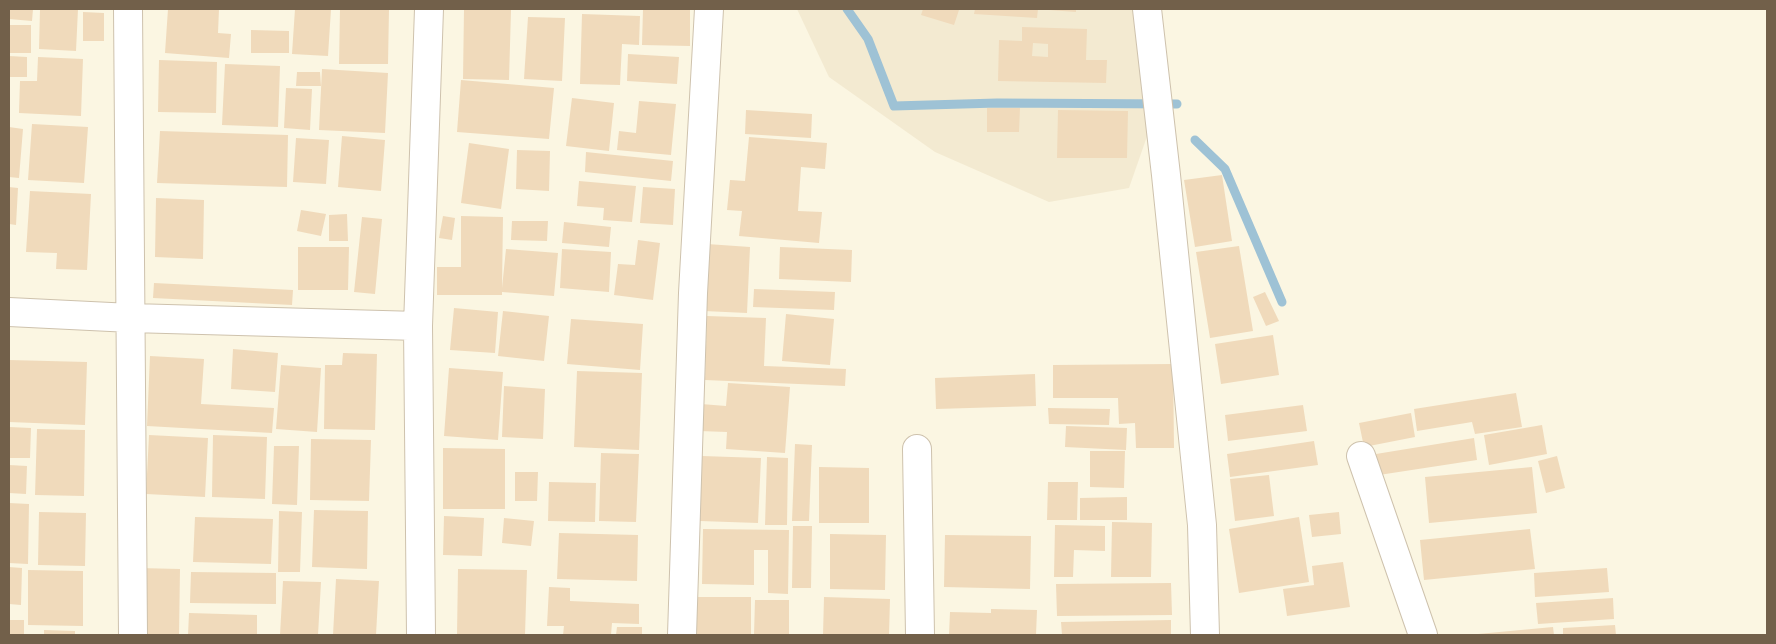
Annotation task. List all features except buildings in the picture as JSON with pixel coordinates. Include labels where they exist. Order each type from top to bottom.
[{"type":"street","points":[[128,9],[133,635]]},
{"type":"street","points":[[421,635],[418,326],[429,9]]},
{"type":"street","points":[[682,635],[693,293],[709,9]]},
{"type":"street","points":[[1147,9],[1202,525],[1205,635]]},
{"type":"street","points":[[9,312],[131,318],[418,326]]},
{"type":"street","points":[[917,449],[920,635]]},
{"type":"street","points":[[1362,456],[1423,635]]},
{"type":"shaded area","points":[[797,9],[1159,9],[1159,102],[1129,188],[1049,202],[935,152],[829,77]]},
{"type":"waterway","points":[[847,9],[868,39],[894,106],[997,103],[1177,104]]},
{"type":"waterway","points":[[1195,140],[1225,169],[1282,302]]}]
